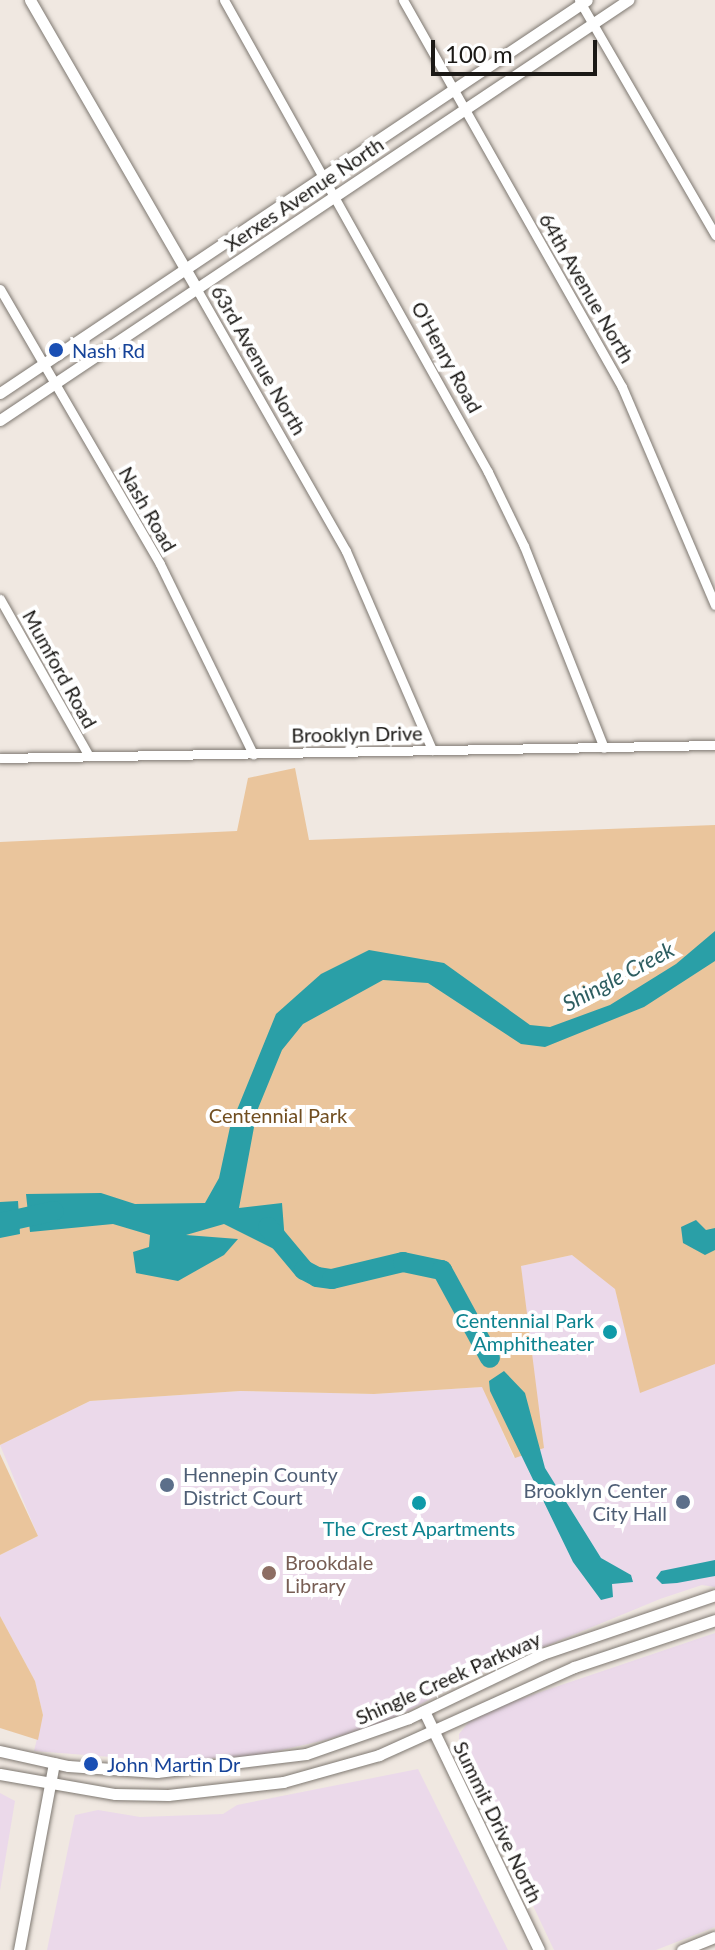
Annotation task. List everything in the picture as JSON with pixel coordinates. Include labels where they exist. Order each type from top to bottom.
[{"type":"street","name":"63rd Avenue North","points":[[30,0],[346,551],[432,750]]},
{"type":"street","name":"O'Henry Road","points":[[224,0],[447,393],[512,521],[604,748]]},
{"type":"street","name":"64th Avenue North","points":[[403,0],[622,387],[715,605]]},
{"type":"street","name":"Xerxes Avenue North","points":[[0,420],[628,0]]},
{"type":"street","name":"Xerxes Avenue North","points":[[0,393],[583,1]]},
{"type":"street","points":[[583,1],[715,235]]},
{"type":"street","name":"Nash Road","points":[[0,289],[182,606],[253,754]]},
{"type":"street","name":"Mumford Road","points":[[0,599],[89,756]]},
{"type":"street","name":"Brooklyn Drive","points":[[0,758],[715,745]]},
{"type":"street","name":"Shingle Creek Parkway","points":[[0,1751],[54,1763],[157,1772],[259,1764],[332,1747],[424,1711],[542,1654],[715,1595]]},
{"type":"street","name":"Shingle Creek Parkway","points":[[0,1774],[48,1784],[168,1795],[261,1786],[328,1771],[435,1732],[574,1667],[715,1620]]},
{"type":"street","name":"Summit Drive North","points":[[424,1711],[539,1950]]},
{"type":"street","points":[[19,1950],[54,1763]]},
{"type":"street","points":[[682,1950],[715,1937]]},
{"type":"shaded area","points":[[572,1255],[615,1288],[640,1392],[715,1364],[715,1587],[702,1585],[660,1599],[476,1675],[383,1724],[325,1740],[256,1756],[163,1761],[34,1751],[43,1715],[35,1681],[0,1616],[0,1555],[38,1536],[0,1445],[90,1401],[240,1391],[374,1394],[483,1387],[514,1458],[530,1350],[521,1266]]},
{"type":"shaded area","points":[[715,1633],[715,1927],[656,1950],[554,1950],[459,1749],[459,1734],[472,1718],[496,1707]]},
{"type":"shaded area","points":[[418,1769],[508,1950],[47,1950],[75,1815],[98,1810],[140,1817],[223,1814],[237,1805]]},
{"type":"shaded area","points":[[0,1793],[15,1801],[0,1891]]},
{"type":"green space","name":"Centennial Park","points":[[295,768],[309,840],[715,825],[715,1364],[640,1393],[615,1289],[572,1255],[521,1266],[544,1448],[515,1458],[482,1387],[374,1394],[240,1391],[90,1401],[0,1445],[0,842],[237,831],[248,778]]},
{"type":"green space","points":[[0,1454],[38,1536],[0,1555]]},
{"type":"green space","points":[[0,1616],[35,1681],[43,1715],[38,1740],[0,1728]]},
{"type":"water","points":[[715,931],[715,961],[644,1007],[545,1047],[521,1044],[428,983],[383,980],[303,1024],[282,1050],[257,1111],[239,1208],[282,1203],[286,1255],[224,1224],[186,1235],[238,1239],[224,1255],[178,1281],[136,1273],[133,1252],[149,1247],[150,1235],[113,1224],[30,1232],[26,1194],[101,1193],[135,1204],[205,1203],[219,1178],[230,1127],[276,1014],[321,974],[369,950],[444,963],[530,1025],[550,1027],[610,1005],[676,964]]},
{"type":"water","points":[[18,1201],[20,1234],[0,1238],[0,1202]]},
{"type":"water","points":[[696,1220],[706,1230],[715,1228],[715,1250],[705,1255],[683,1243],[681,1227]]},
{"type":"water","points":[[504,1371],[525,1393],[545,1468],[601,1558],[631,1575],[633,1582],[612,1584],[613,1597],[601,1600],[573,1562],[490,1391],[489,1381]]},
{"type":"water","points":[[715,1560],[715,1576],[662,1584],[656,1578],[661,1571]]},
{"type":"waterway","name":"Shingle Creek","points":[[0,1223],[54,1211]]},
{"type":"waterway","points":[[268,1227],[304,1270],[317,1277],[332,1279],[403,1262],[442,1270],[490,1358]]},
{"type":"place","name":"Nash Rd","points":[[56,350]]},
{"type":"place","name":"Centennial Park Amphitheater","points":[[610,1332]]},
{"type":"place","name":"Hennepin County District Court","points":[[167,1485]]},
{"type":"place","name":"Brooklyn Center City Hall","points":[[683,1502]]},
{"type":"place","name":"The Crest Apartments","points":[[419,1503]]},
{"type":"place","name":"Brookdale Library","points":[[269,1573]]},
{"type":"place","name":"John Martin Dr","points":[[91,1764]]}]
